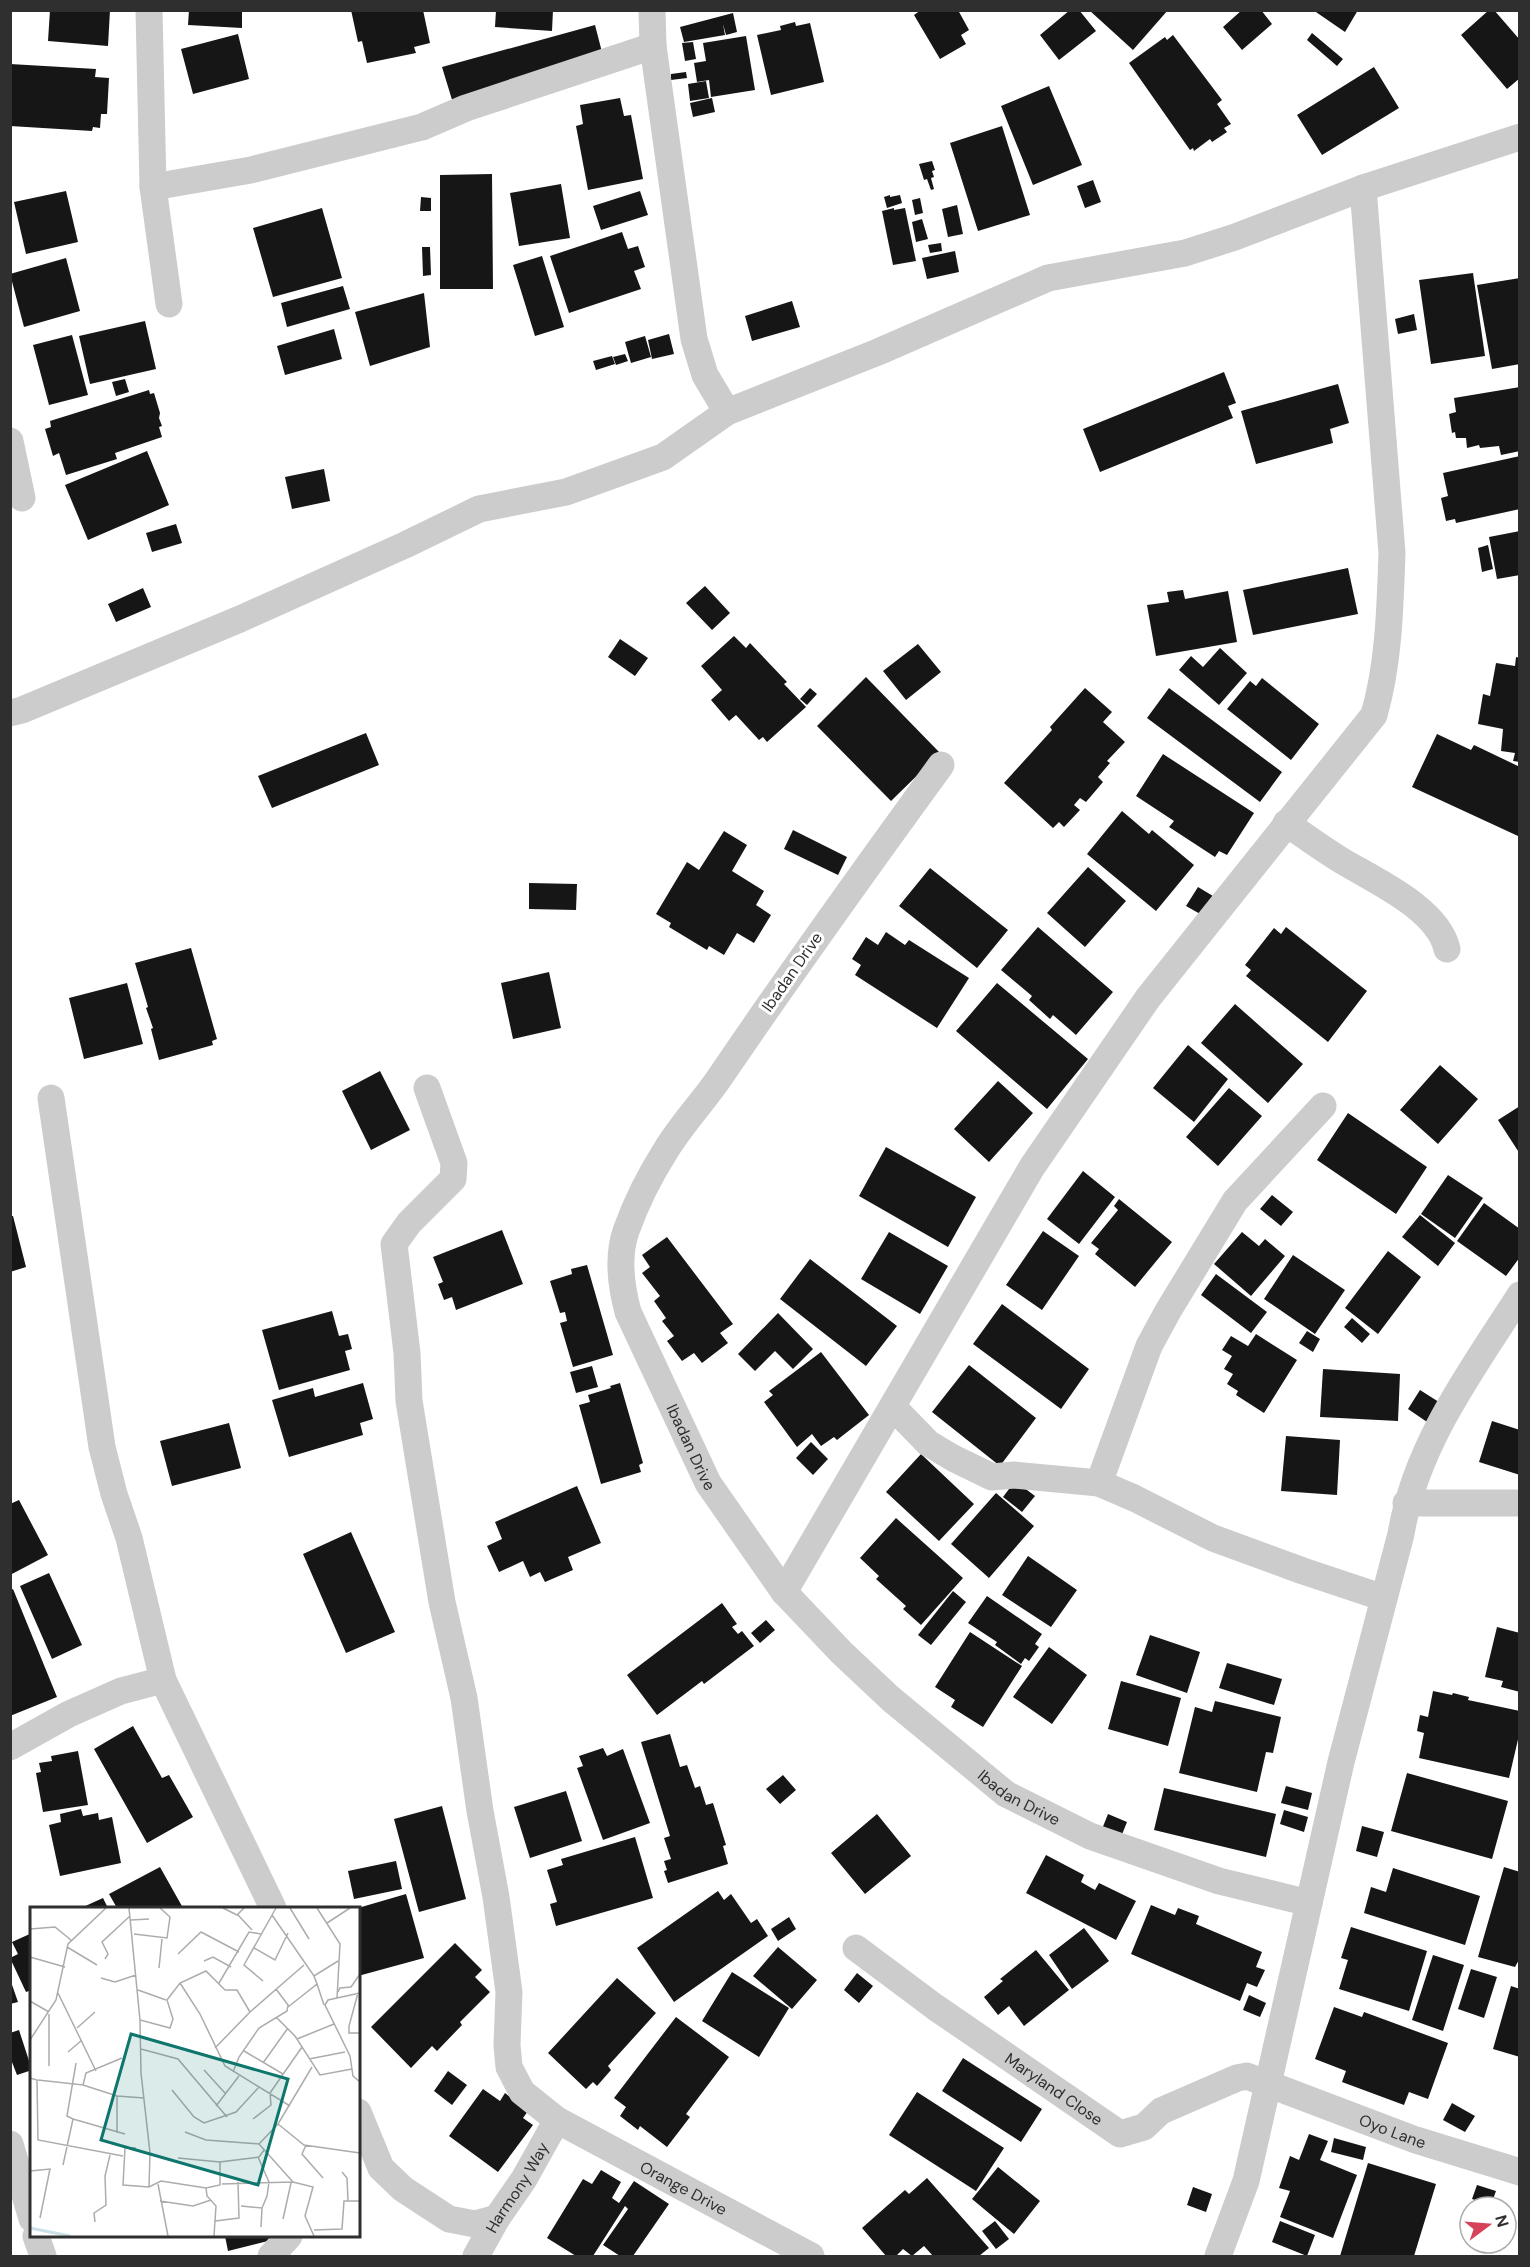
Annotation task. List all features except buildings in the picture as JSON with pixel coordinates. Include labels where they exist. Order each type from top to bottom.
[{"type":"street","points":[[149,10],[153,187],[169,304]]},
{"type":"street","points":[[652,10],[652,46],[694,339],[705,375],[727,412]]},
{"type":"street","points":[[153,187],[251,170],[422,127],[466,108],[652,46]]},
{"type":"street","points":[[10,713],[240,619],[405,545],[478,509],[566,492],[663,457],[727,412],[878,352],[1048,278],[1185,253],[1235,237],[1363,188],[1520,137]]},
{"type":"street","points":[[784,1592],[1032,1167],[1148,998],[1374,716],[1383,682],[1392,553],[1363,188]]},
{"type":"street","points":[[10,441],[22,498]]},
{"type":"street","name":"Ibadan Drive","points":[[941,765],[774,996],[719,1079],[666,1149],[641,1196],[625,1234],[621,1260],[621,1284],[628,1312],[708,1482],[784,1592],[842,1653],[891,1699],[1006,1794],[1090,1836],[1219,1881],[1309,1903]]},
{"type":"street","points":[[1286,823],[1345,862],[1387,885],[1422,912],[1445,939],[1447,949]]},
{"type":"street","name":"Orange Drive","points":[[427,1088],[454,1163],[453,1179],[409,1223],[394,1244],[407,1353],[409,1401],[442,1602],[464,1698],[480,1810],[498,1909],[509,1992],[507,2045],[509,2067],[522,2092],[557,2120],[812,2256]]},
{"type":"street","points":[[51,1098],[102,1447],[114,1494],[129,1538],[163,1680],[273,1907]]},
{"type":"street","points":[[1099,1483],[1149,1346],[1168,1311],[1235,1201],[1323,1106]]},
{"type":"street","points":[[1218,2256],[1246,2181],[1341,1762],[1401,1534],[1406,1503],[1424,1455],[1467,1375],[1520,1295]]},
{"type":"street","points":[[893,1407],[928,1443],[952,1458],[992,1477],[1014,1475],[1099,1483],[1213,1538],[1384,1598]]},
{"type":"street","points":[[1406,1503],[1520,1503]]},
{"type":"street","points":[[10,1747],[69,1714],[121,1691],[163,1680]]},
{"type":"street","name":"Maryland Close","points":[[856,1948],[934,2007],[1120,2134],[1144,2127],[1161,2111],[1237,2078],[1247,2076],[1268,2083]]},
{"type":"street","name":"Oyo Lane","points":[[1268,2083],[1416,2140],[1520,2172]]},
{"type":"street","name":"Harmony Way","points":[[476,2256],[497,2218],[524,2179],[557,2120]]},
{"type":"street","points":[[360,2123],[368,2165],[381,2168],[403,2189],[449,2219],[475,2224],[497,2218]]},
{"type":"street","points":[[10,2144],[30,2212]]},
{"type":"street","points":[[37,2237],[43,2256]]},
{"type":"street","points":[[271,2256],[287,2237]]}]
